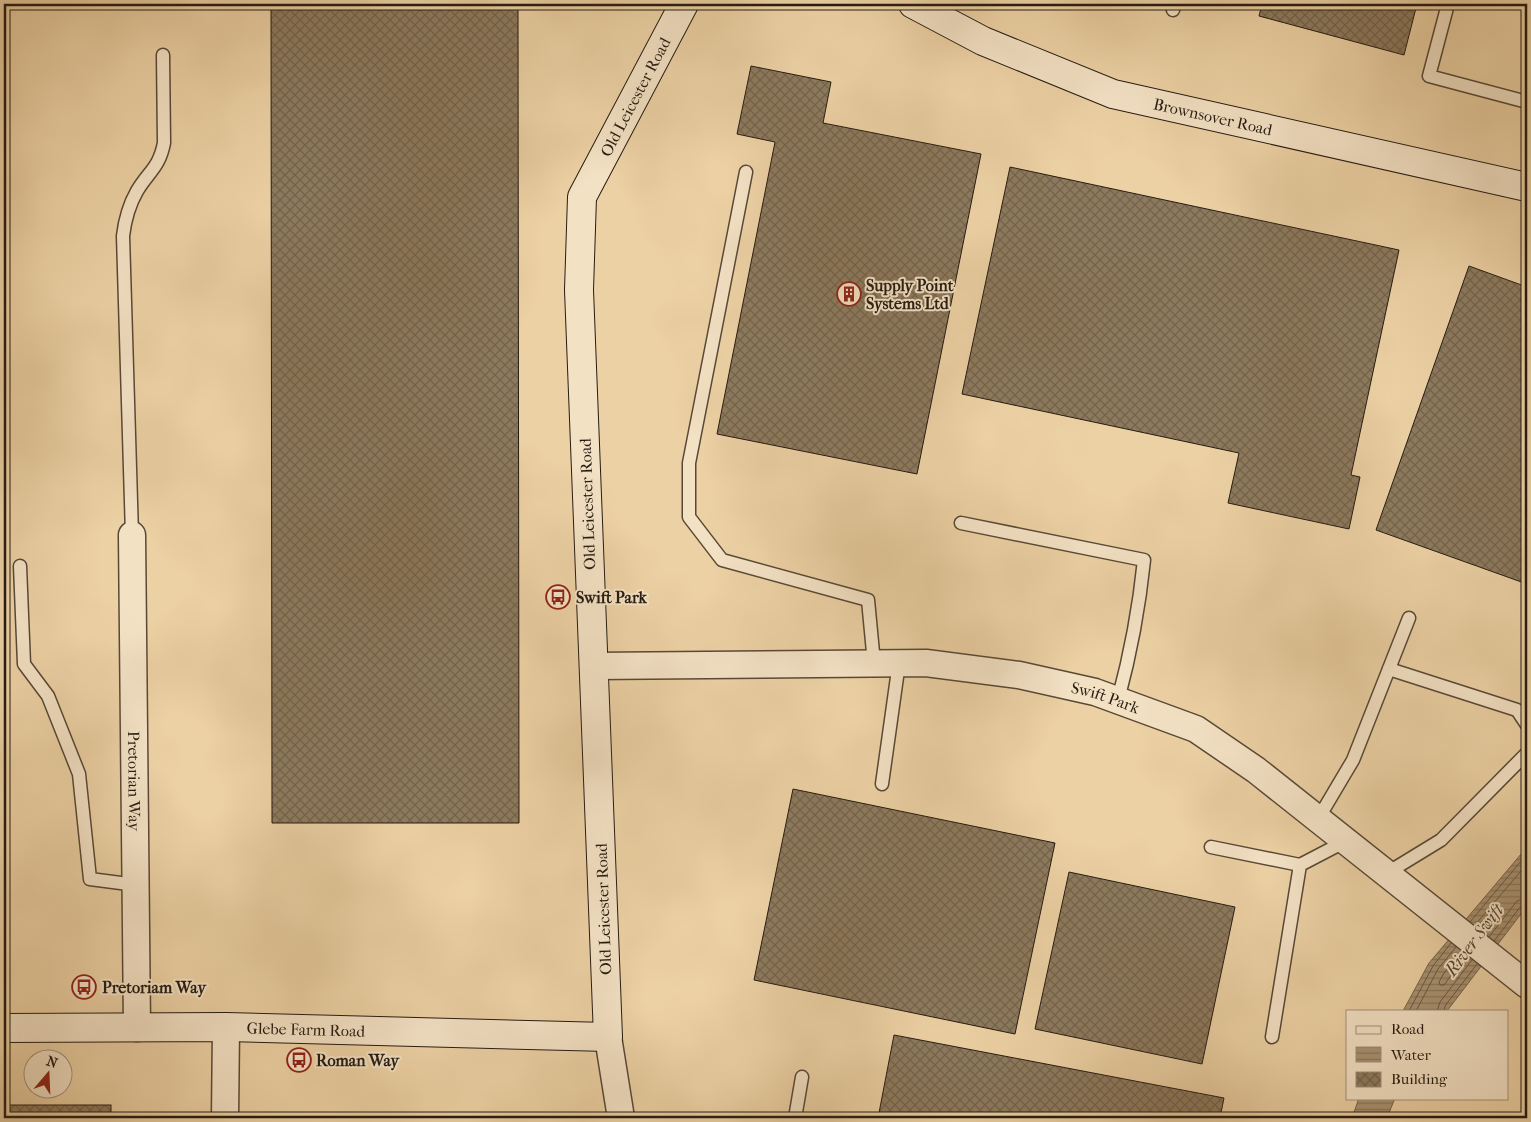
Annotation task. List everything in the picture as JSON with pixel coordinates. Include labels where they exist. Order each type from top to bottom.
[{"type":"street","name":"Old Leicester Road","points":[[621,1118],[608,1037],[579,290],[582,197],[684,4]]},
{"type":"street","name":"Brownsover Road","points":[[914,4],[983,41],[1113,94],[1527,187]]},
{"type":"street","name":"Pretorian Way","points":[[132,535],[137,1028]]},
{"type":"street","name":"Swift Park","points":[[594,666],[926,663],[1019,675],[1095,692],[1196,729],[1256,770],[1522,981]]},
{"type":"street","name":"Glebe Farm Road","points":[[4,1028],[226,1027],[608,1037]]},
{"type":"street","points":[[225,1118],[226,1027]]},
{"type":"lane","points":[[1448,4],[1429,76],[1527,102]]},
{"type":"lane","points":[[132,535],[123,236],[128,208],[138,189],[155,168],[161,157],[164,143],[163,55]]},
{"type":"lane","points":[[746,172],[689,463],[689,517],[722,560],[868,600],[874,663]]},
{"type":"lane","points":[[961,523],[1144,560],[1140,602],[1130,656],[1118,700]]},
{"type":"lane","points":[[20,566],[24,664],[48,696],[79,774],[90,879],[136,885]]},
{"type":"lane","points":[[1318,819],[1353,760],[1409,618]]},
{"type":"lane","points":[[882,784],[899,663]]},
{"type":"lane","points":[[1389,669],[1517,710],[1527,725]]},
{"type":"lane","points":[[1390,876],[1441,840],[1527,753]]},
{"type":"lane","points":[[1211,847],[1300,865],[1346,841]]},
{"type":"lane","points":[[1272,1037],[1300,865]]},
{"type":"lane","points":[[794,1118],[802,1077]]},
{"type":"water","name":"River Swift","points":[[1527,847],[1527,906],[1448,1010],[1404,1010],[1429,963]]},
{"type":"water","points":[[1358,1100],[1394,1100],[1387,1118],[1352,1118]]},
{"type":"building","points":[[271,4],[518,4],[519,823],[272,823]]},
{"type":"building","points":[[1262,4],[1417,4],[1404,55],[1259,16]]},
{"type":"building","points":[[1501,4],[1527,4],[1527,11]]},
{"type":"building","name":"Supply Point Systems Ltd","points":[[751,66],[831,82],[823,123],[981,154],[917,474],[717,434],[775,142],[737,134]]},
{"type":"building","points":[[1010,167],[1399,250],[1351,475],[1360,477],[1349,529],[1228,503],[1239,453],[962,394]]},
{"type":"building","points":[[1469,266],[1527,287],[1527,584],[1376,530]]},
{"type":"building","points":[[4,592],[7,592],[9,975],[4,975]]},
{"type":"building","points":[[793,789],[1055,843],[1015,1034],[754,980]]},
{"type":"building","points":[[1069,872],[1235,907],[1202,1064],[1035,1029]]},
{"type":"building","points":[[894,1035],[1224,1098],[1220,1118],[878,1118]]},
{"type":"building","points":[[4,1105],[111,1105],[111,1118],[4,1118]]},
{"type":"place","name":"Supply Point Systems Ltd","points":[[849,294]]},
{"type":"place","name":"Swift Park","points":[[558,597]]},
{"type":"place","name":"Pretoriam Way","points":[[84,987]]},
{"type":"place","name":"Roman Way","points":[[299,1060]]}]
